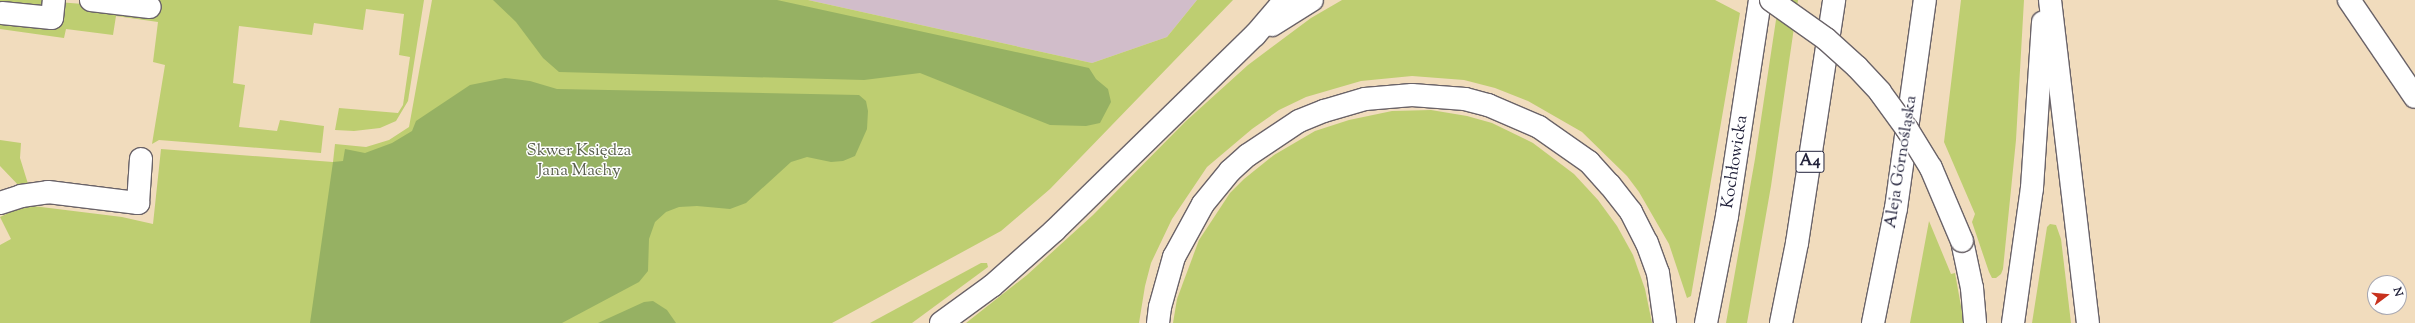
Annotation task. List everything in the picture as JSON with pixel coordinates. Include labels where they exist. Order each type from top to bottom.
[{"type":"main road","points":[[2,13],[52,18],[54,0]]},
{"type":"main road","points":[[91,0],[150,7]]},
{"type":"main road","points":[[941,323],[992,286],[1055,230],[1255,35],[1285,0]]},
{"type":"main road","points":[[1255,35],[1312,0]]},
{"type":"main road","name":"Kochłowicka","points":[[1706,323],[1730,193],[1760,0]]},
{"type":"main road","points":[[1771,0],[1826,39],[1857,67],[1880,92],[1907,129],[1931,168],[1962,241],[1972,288],[1975,323]]},
{"type":"main road","name":"A4","points":[[1782,323],[1798,235],[1834,0]]},
{"type":"main road","name":"Aleja Górnośląska","points":[[1873,323],[1896,208],[1925,0]]},
{"type":"main road","points":[[2013,323],[2032,188],[2044,0]]},
{"type":"main road","points":[[2050,0],[2088,323]]},
{"type":"main road","points":[[2349,0],[2415,97]]},
{"type":"main road","points":[[1158,323],[1166,282],[1178,250],[1203,204],[1230,171],[1248,155],[1294,125],[1324,111],[1364,99],[1412,95],[1465,99],[1488,105],[1539,127],[1589,162],[1610,185],[1631,212],[1647,243],[1658,273],[1665,323]]},
{"type":"main road","points":[[0,203],[21,196],[48,192],[138,203],[141,159]]},
{"type":"shaded area","points":[[808,0],[1197,0],[1167,37],[1092,63]]},
{"type":"green space","points":[[0,0],[48,0],[46,12],[0,7]]},
{"type":"green space","points":[[134,0],[424,0],[408,101],[396,121],[380,128],[354,131],[335,130],[339,108],[398,113],[403,105],[410,57],[399,55],[404,14],[366,9],[363,30],[314,23],[312,35],[239,26],[233,83],[245,85],[239,127],[277,131],[280,120],[324,126],[321,153],[159,140],[152,144],[165,65],[153,62],[158,22],[116,16],[113,35],[66,29],[64,38],[0,29],[0,18],[58,2],[157,10]]},
{"type":"green space","name":"Skwer Księdza Jana Machy","points":[[432,0],[808,0],[1092,63],[1167,37],[1197,0],[1233,0],[1050,189],[1001,231],[832,323],[0,323],[0,245],[11,239],[0,217],[17,209],[33,206],[122,217],[153,224],[161,149],[333,162],[335,144],[366,147],[389,140],[409,127]]},
{"type":"green space","points":[[493,0],[777,0],[1089,68],[1096,79],[1108,89],[1111,102],[1100,123],[1086,126],[1050,125],[920,73],[864,80],[559,72],[543,58],[516,22]]},
{"type":"green space","points":[[1342,0],[1715,0],[1740,13],[1691,296],[1687,298],[1669,244],[1639,192],[1627,176],[1582,132],[1528,101],[1495,88],[1464,80],[1412,76],[1361,81],[1306,97],[1279,110],[1252,129],[1207,167],[1172,219],[1151,263],[1145,286],[1139,323],[966,323],[1027,275],[1093,215],[1186,121],[1248,65],[1311,18]]},
{"type":"green space","points":[[1779,0],[1798,0],[1771,186],[1747,323],[1726,323],[1755,159]]},
{"type":"green space","points":[[1961,0],[2024,0],[2016,140],[2003,269],[2001,274],[1996,278],[1992,278],[1989,272],[1972,222],[1975,214],[1944,142]]},
{"type":"green space","points":[[505,78],[530,81],[557,89],[859,95],[866,101],[868,111],[867,129],[855,156],[843,161],[831,162],[807,157],[791,162],[746,203],[730,209],[697,206],[679,207],[666,212],[655,222],[649,239],[648,271],[639,282],[562,323],[310,323],[333,162],[343,161],[345,149],[365,153],[392,143],[412,131],[416,121],[470,85]]},
{"type":"green space","points":[[1431,110],[1467,116],[1492,123],[1533,143],[1574,174],[1598,200],[1617,226],[1633,255],[1645,289],[1652,323],[1173,323],[1177,299],[1199,240],[1230,193],[1244,179],[1274,155],[1315,131],[1349,120],[1392,111]]},
{"type":"green space","points":[[0,140],[21,143],[20,158],[29,187],[22,189],[0,166]]},
{"type":"green space","points":[[1929,221],[1951,274],[1955,273],[1964,323],[1910,323]]},
{"type":"green space","points":[[2050,224],[2056,225],[2061,239],[2071,323],[2032,323],[2047,227]]},
{"type":"green space","points":[[981,263],[987,263],[988,267],[912,323],[870,323]]},
{"type":"green space","points":[[653,301],[667,310],[676,323],[598,323],[644,302]]}]
